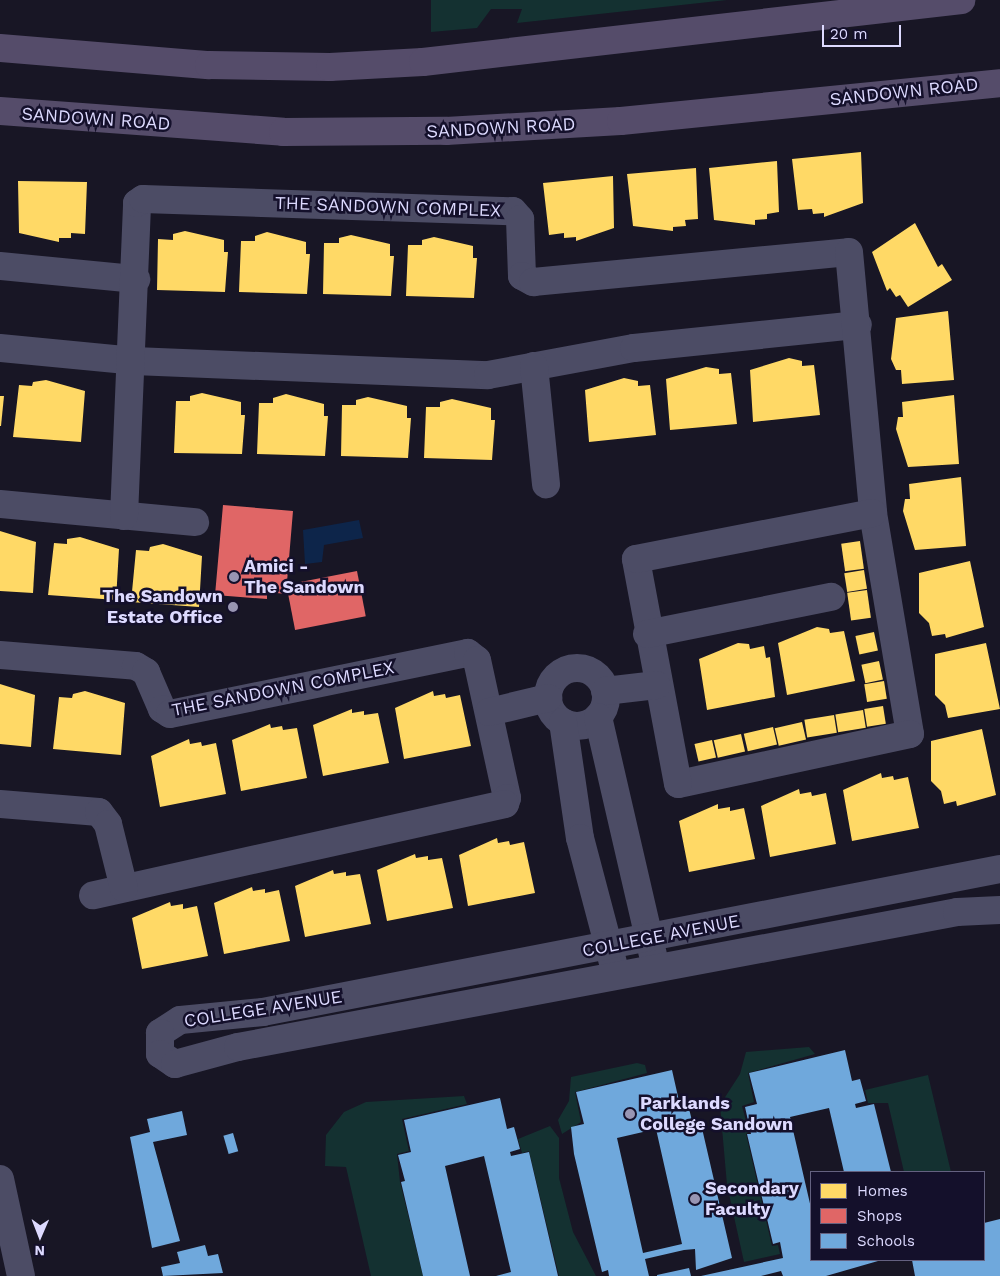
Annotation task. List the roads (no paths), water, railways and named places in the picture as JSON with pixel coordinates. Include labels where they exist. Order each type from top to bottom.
[{"type":"main road","points":[[0,48],[209,65],[339,67],[423,62],[961,0]]},
{"type":"main road","name":"SANDOWN ROAD","points":[[0,111],[283,132],[473,130],[620,121],[1000,82]]},
{"type":"street","name":"THE SANDOWN COMPLEX","points":[[124,516],[134,361],[138,203],[143,199],[513,211],[520,219],[522,276],[533,282],[845,250],[852,256],[873,513],[910,731],[907,737],[678,784],[647,634],[636,560],[873,513]]},
{"type":"street","points":[[0,266],[136,279]]},
{"type":"street","points":[[0,348],[134,361],[488,375],[634,348],[858,325]]},
{"type":"street","points":[[534,366],[546,484]]},
{"type":"street","points":[[0,504],[195,522]]},
{"type":"street","points":[[647,634],[830,597]]},
{"type":"street","name":"THE SANDOWN COMPLEX","points":[[0,655],[136,666],[146,672],[162,709],[170,714],[468,653],[477,660],[507,798],[500,807],[93,895]]},
{"type":"street","points":[[616,977],[580,838],[563,722],[548,698],[554,679],[570,669],[596,675],[606,691],[598,716],[650,938],[655,969]]},
{"type":"street","points":[[606,691],[657,685]]},
{"type":"street","points":[[489,712],[548,698]]},
{"type":"street","points":[[563,722],[582,725],[598,716]]},
{"type":"street","points":[[0,804],[99,812],[108,824],[124,888]]},
{"type":"street","name":"COLLEGE AVENUE","points":[[1000,869],[263,1012],[180,1020],[160,1033],[160,1054],[176,1064],[238,1047],[957,912],[1000,910]]},
{"type":"street","points":[[0,1180],[5,1223],[21,1276]]},
{"type":"water","points":[[359,520],[363,538],[324,545],[322,562],[305,564],[303,530]]},
{"type":"place","name":"Amici - The Sandown","points":[[234,577]]},
{"type":"place","name":"The Sandown Estate Office","points":[[233,607]]},
{"type":"place","name":"Parklands College Sandown","points":[[630,1114]]},
{"type":"place","name":"Secondary Faculty","points":[[695,1199]]}]
